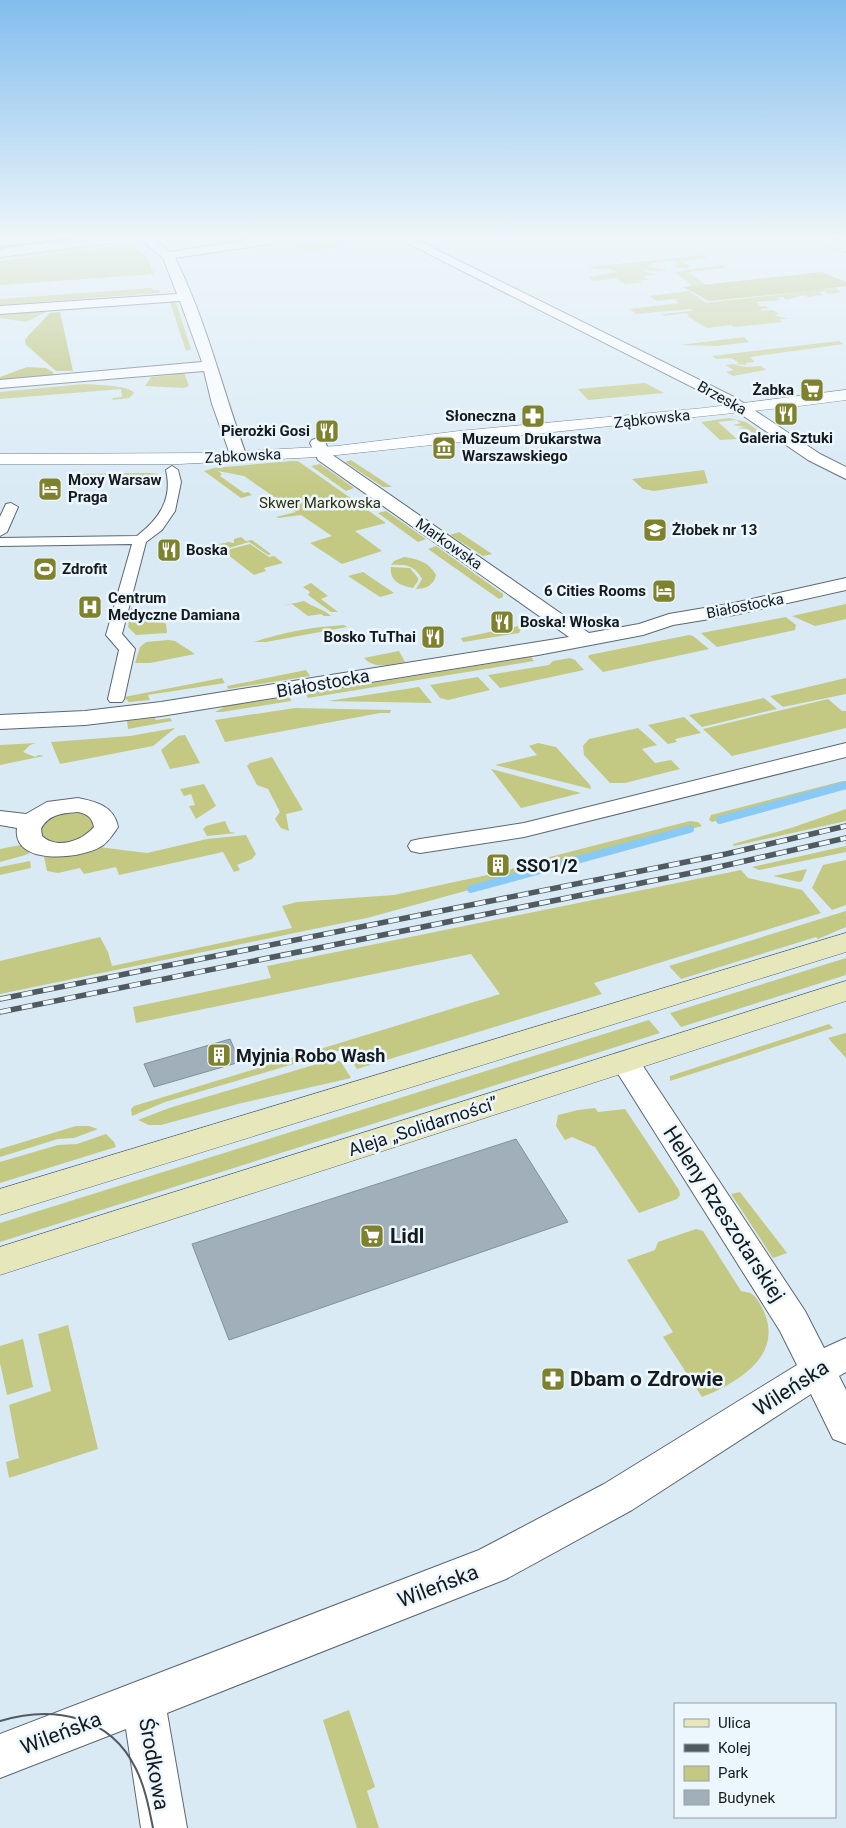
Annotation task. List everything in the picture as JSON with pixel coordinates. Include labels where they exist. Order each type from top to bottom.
[{"type":"main road","points":[[0,1202],[846,942]]},
{"type":"main road","name":"Aleja „Solidarności”","points":[[0,1261],[846,990]]},
{"type":"street","points":[[195,324],[210,366],[220,404],[238,453]]},
{"type":"street","name":"Brzeska","points":[[576,324],[731,401],[814,457],[846,474]]},
{"type":"street","points":[[0,384],[210,366]]},
{"type":"street","name":"Ząbkowska","points":[[0,459],[83,458],[112,460],[320,447],[398,445],[432,438],[744,409],[846,395]]},
{"type":"street","name":"Markowska","points":[[320,447],[324,457],[586,640]]},
{"type":"street","points":[[0,542],[140,540],[157,527],[168,511],[175,482],[172,470]]},
{"type":"street","points":[[0,532],[11,507]]},
{"type":"street","points":[[116,699],[127,649],[114,635],[140,540]]},
{"type":"street","name":"Białostocka","points":[[0,722],[84,718],[161,709],[586,640],[643,628],[669,620],[734,609],[846,584]]},
{"type":"street","name":"Białostocka","points":[[643,628],[679,628],[739,618],[846,594]]},
{"type":"street","points":[[420,846],[524,830],[846,750]]},
{"type":"street","points":[[0,818],[16,819],[30,825]]},
{"type":"street","name":"Heleny Rzeszotarskiej","points":[[625,1061],[792,1321],[832,1362],[846,1426]]},
{"type":"street","name":"Wileńska","points":[[0,1756],[492,1565],[618,1497],[832,1362]]},
{"type":"street","name":"Środkowa","points":[[143,1701],[164,1828]]},
{"type":"green space","points":[[39,324],[63,324],[73,371],[56,371],[26,345],[25,340]]},
{"type":"green space","points":[[177,324],[183,324],[191,349],[186,351]]},
{"type":"green space","points":[[701,324],[760,324],[734,327],[731,325],[707,328]]},
{"type":"green space","points":[[744,337],[749,342],[717,346],[680,345]]},
{"type":"green space","points":[[839,341],[844,344],[750,357],[755,362],[745,363],[747,365],[736,364],[739,363],[731,358],[716,359],[712,356]]},
{"type":"green space","points":[[733,364],[746,367],[761,366],[766,370],[733,376],[726,372],[734,370],[725,365]]},
{"type":"green space","points":[[27,367],[46,368],[54,373],[51,376],[0,380],[0,377]]},
{"type":"green space","points":[[183,370],[189,386],[184,388],[145,386],[151,377],[172,375],[172,371]]},
{"type":"green space","points":[[645,383],[664,393],[588,400],[578,389]]},
{"type":"green space","points":[[84,384],[126,388],[134,393],[129,398],[113,400],[112,398],[122,397],[121,389],[0,399],[0,392]]},
{"type":"green space","points":[[729,418],[746,422],[769,438],[750,439],[758,436],[744,434],[753,433],[748,429],[737,428],[746,427],[733,425],[741,423],[736,420],[718,422],[737,439],[720,440],[701,422]]},
{"type":"green space","points":[[351,460],[392,487],[383,487],[345,462]]},
{"type":"green space","name":"Skwer Markowska","points":[[298,461],[386,523],[355,531],[382,551],[342,564],[310,543],[332,536],[301,515],[276,517],[296,512],[244,476],[218,471],[222,474],[220,476],[244,493],[248,492],[252,495],[241,498],[204,471],[214,468]]},
{"type":"green space","points":[[320,464],[354,488],[346,491],[311,466]]},
{"type":"green space","points":[[704,470],[708,483],[654,491],[643,489],[632,479]]},
{"type":"green space","points":[[82,474],[159,474],[155,478],[146,479],[146,477],[67,478],[71,475],[75,477]]},
{"type":"green space","points":[[386,511],[426,539],[418,542],[378,513]]},
{"type":"green space","points":[[459,532],[492,554],[483,556],[450,535]]},
{"type":"green space","points":[[241,537],[246,541],[252,540],[271,554],[268,555],[249,542],[222,550],[215,545],[229,542],[234,543],[234,539]]},
{"type":"green space","points":[[250,544],[269,557],[274,556],[283,563],[264,568],[266,571],[254,575],[223,551]]},
{"type":"green space","points":[[436,546],[503,594],[503,597],[499,599],[428,549]]},
{"type":"green space","points":[[404,557],[418,560],[430,567],[436,575],[431,584],[416,589],[422,579],[413,568],[405,565],[391,565],[394,561]]},
{"type":"green space","points":[[391,567],[410,568],[418,578],[413,588],[397,582],[392,576]]},
{"type":"green space","points":[[363,572],[394,593],[380,597],[348,576]]},
{"type":"green space","points":[[311,583],[328,596],[321,599],[338,612],[331,612],[308,595],[310,592],[303,587]]},
{"type":"green space","points":[[304,601],[331,616],[321,614],[308,616],[292,604],[281,606]]},
{"type":"green space","points":[[846,604],[846,619],[815,626],[792,616]]},
{"type":"green space","points":[[135,607],[166,624],[167,633],[136,635],[128,627],[131,608]]},
{"type":"green space","points":[[786,617],[796,625],[795,630],[717,647],[701,633]]},
{"type":"green space","points":[[344,625],[347,627],[266,642],[254,642],[299,630]]},
{"type":"green space","points":[[523,625],[519,633],[463,642],[461,638]]},
{"type":"green space","points":[[689,635],[709,649],[603,672],[588,657],[589,655]]},
{"type":"green space","points":[[175,641],[195,654],[150,663],[135,663],[140,647],[146,642]]},
{"type":"green space","points":[[399,651],[405,662],[378,665],[368,662],[364,658]]},
{"type":"green space","points":[[531,657],[534,661],[308,698],[305,694]]},
{"type":"green space","points":[[570,658],[575,660],[584,670],[500,688],[488,675],[549,665],[553,661]]},
{"type":"green space","points":[[306,670],[310,676],[228,689],[227,686]]},
{"type":"green space","points":[[478,677],[490,690],[448,700],[440,698],[430,685]]},
{"type":"green space","points":[[222,678],[225,683],[148,695],[150,700],[129,702],[124,697]]},
{"type":"green space","points":[[846,678],[846,694],[783,707],[770,696]]},
{"type":"green space","points":[[419,687],[432,703],[328,701]]},
{"type":"green space","points":[[290,697],[291,701],[215,712],[226,706]]},
{"type":"green space","points":[[764,698],[777,709],[702,727],[689,715]]},
{"type":"green space","points":[[828,699],[842,711],[846,711],[846,728],[732,756],[703,729]]},
{"type":"green space","points":[[295,708],[391,710],[390,713],[380,713],[225,742],[215,720]]},
{"type":"green space","points":[[684,717],[701,733],[675,739],[677,742],[668,744],[648,725]]},
{"type":"green space","points":[[155,718],[156,720],[170,718],[172,721],[128,729],[127,721]]},
{"type":"green space","points":[[175,728],[153,746],[60,764],[51,742],[130,736]]},
{"type":"green space","points":[[638,728],[657,745],[642,749],[655,763],[671,760],[680,769],[625,783],[610,783],[584,755],[583,746],[589,739]]},
{"type":"green space","points":[[185,735],[200,763],[170,769],[161,750],[178,736]]},
{"type":"green space","points":[[36,743],[30,745],[23,752],[35,757],[39,755],[44,756],[0,765],[0,745]]},
{"type":"green space","points":[[538,743],[556,747],[590,785],[591,789],[495,765],[537,755],[529,746]]},
{"type":"green space","points":[[272,757],[303,810],[286,814],[289,831],[281,828],[275,819],[280,812],[268,789],[257,785],[247,766],[250,763]]},
{"type":"green space","points":[[491,769],[581,793],[521,808]]},
{"type":"green space","points":[[843,781],[846,782],[846,786],[712,822],[709,820],[711,815]]},
{"type":"green space","points":[[204,784],[216,806],[196,819],[189,806],[195,805],[191,794],[184,796],[180,789]]},
{"type":"green space","points":[[846,809],[846,821],[734,846],[733,844],[791,828]]},
{"type":"green space","points":[[54,812],[88,812],[97,825],[79,840],[73,842],[61,843],[44,840],[37,825]]},
{"type":"green space","points":[[225,821],[230,832],[236,833],[207,836],[203,829],[206,826]]},
{"type":"green space","points":[[690,821],[698,822],[702,826],[367,918],[0,994],[0,961],[100,937],[108,952],[112,966],[292,928],[282,906],[297,902],[394,895],[506,871],[534,861]]},
{"type":"green space","points":[[246,835],[256,854],[252,859],[237,865],[240,870],[234,872],[223,852],[119,875],[116,867],[84,874],[80,868],[58,873],[47,871],[44,857],[91,846],[147,853],[207,839]]},
{"type":"green space","points":[[26,844],[29,854],[0,862],[0,849]]},
{"type":"green space","points":[[846,846],[846,852],[759,870],[752,867]]},
{"type":"green space","points":[[846,860],[846,905],[832,910],[812,888],[823,865]]},
{"type":"green space","points":[[30,861],[31,868],[0,875],[0,867]]},
{"type":"green space","points":[[807,869],[802,881],[799,882],[773,876]]},
{"type":"green space","points":[[741,870],[748,878],[802,890],[821,913],[594,983],[602,994],[357,1069],[344,1049],[165,1102],[132,1116],[131,1109],[134,1106],[500,994],[471,954],[136,1023],[133,1007],[271,978],[267,966]]},
{"type":"green space","points":[[846,911],[846,927],[818,939],[816,937],[681,979],[669,966]]},
{"type":"green space","points":[[846,958],[846,975],[681,1027],[670,1013]]},
{"type":"green space","points":[[649,1020],[660,1033],[0,1242],[0,1223]]},
{"type":"green space","points":[[829,1024],[833,1028],[670,1081],[670,1076]]},
{"type":"green space","points":[[846,1033],[846,1058],[828,1038]]},
{"type":"green space","points":[[334,1059],[341,1062],[351,1078],[238,1104],[161,1125],[149,1125],[138,1120],[169,1108]]},
{"type":"green space","points":[[595,1108],[598,1112],[625,1109],[679,1190],[680,1195],[677,1199],[639,1213],[595,1147],[572,1137],[565,1140],[556,1126],[558,1115]]},
{"type":"green space","points":[[76,1126],[89,1126],[98,1129],[74,1138],[58,1139],[0,1157],[0,1149]]},
{"type":"green space","points":[[106,1134],[116,1147],[0,1183],[0,1162],[58,1145],[77,1144]]},
{"type":"green space","points":[[740,1192],[787,1253],[773,1258],[731,1194]]},
{"type":"green space","points":[[696,1229],[703,1231],[741,1291],[751,1293],[756,1298],[766,1317],[769,1332],[766,1345],[760,1357],[751,1368],[727,1385],[702,1397],[663,1337],[673,1332],[627,1260],[655,1250],[658,1242]]},
{"type":"green space","points":[[68,1325],[98,1449],[9,1478],[6,1462],[19,1458],[9,1405],[51,1391],[38,1334]]},
{"type":"green space","points":[[23,1339],[33,1387],[7,1395],[0,1363],[0,1346]]},
{"type":"green space","points":[[349,1710],[375,1787],[367,1791],[379,1828],[357,1828],[323,1720]]},
{"type":"building","name":"Myjnia Robo Wash","points":[[230,1039],[240,1062],[154,1087],[144,1064]]},
{"type":"building","name":"Lidl","points":[[516,1139],[568,1222],[229,1340],[192,1244]]},
{"type":"waterway","points":[[720,820],[846,785]]},
{"type":"waterway","points":[[471,889],[690,829]]},
{"type":"tram line","points":[[0,1721],[20,1716],[59,1715],[78,1719],[96,1726],[111,1736],[125,1751],[136,1769],[146,1798],[153,1828]]},
{"type":"railway","points":[[0,999],[726,854],[846,826]]},
{"type":"railway","points":[[0,1012],[701,871],[846,838]]},
{"type":"place","name":"Żabka","points":[[812,390]]},
{"type":"place","name":"Galeria Sztuki","points":[[786,414]]},
{"type":"place","name":"Słoneczna","points":[[533,416]]},
{"type":"place","name":"Pierożki Gosi","points":[[327,431]]},
{"type":"place","name":"Muzeum Drukarstwa Warszawskiego","points":[[444,448]]},
{"type":"place","name":"Moxy Warsaw Praga","points":[[50,489]]},
{"type":"place","name":"Żłobek nr 13","points":[[655,530]]},
{"type":"place","name":"Boska","points":[[169,550]]},
{"type":"place","name":"Zdrofit","points":[[45,569]]},
{"type":"place","name":"6 Cities Rooms","points":[[664,591]]},
{"type":"place","name":"Centrum Medyczne Damiana","points":[[90,607]]},
{"type":"place","name":"Boska! Włoska","points":[[502,622]]},
{"type":"place","name":"Bosko TuThai","points":[[433,637]]},
{"type":"place","name":"SSO1/2","points":[[498,865]]},
{"type":"place","name":"Myjnia Robo Wash","points":[[219,1055]]},
{"type":"place","name":"Lidl","points":[[372,1236]]},
{"type":"place","name":"Dbam o Zdrowie","points":[[553,1379]]}]
